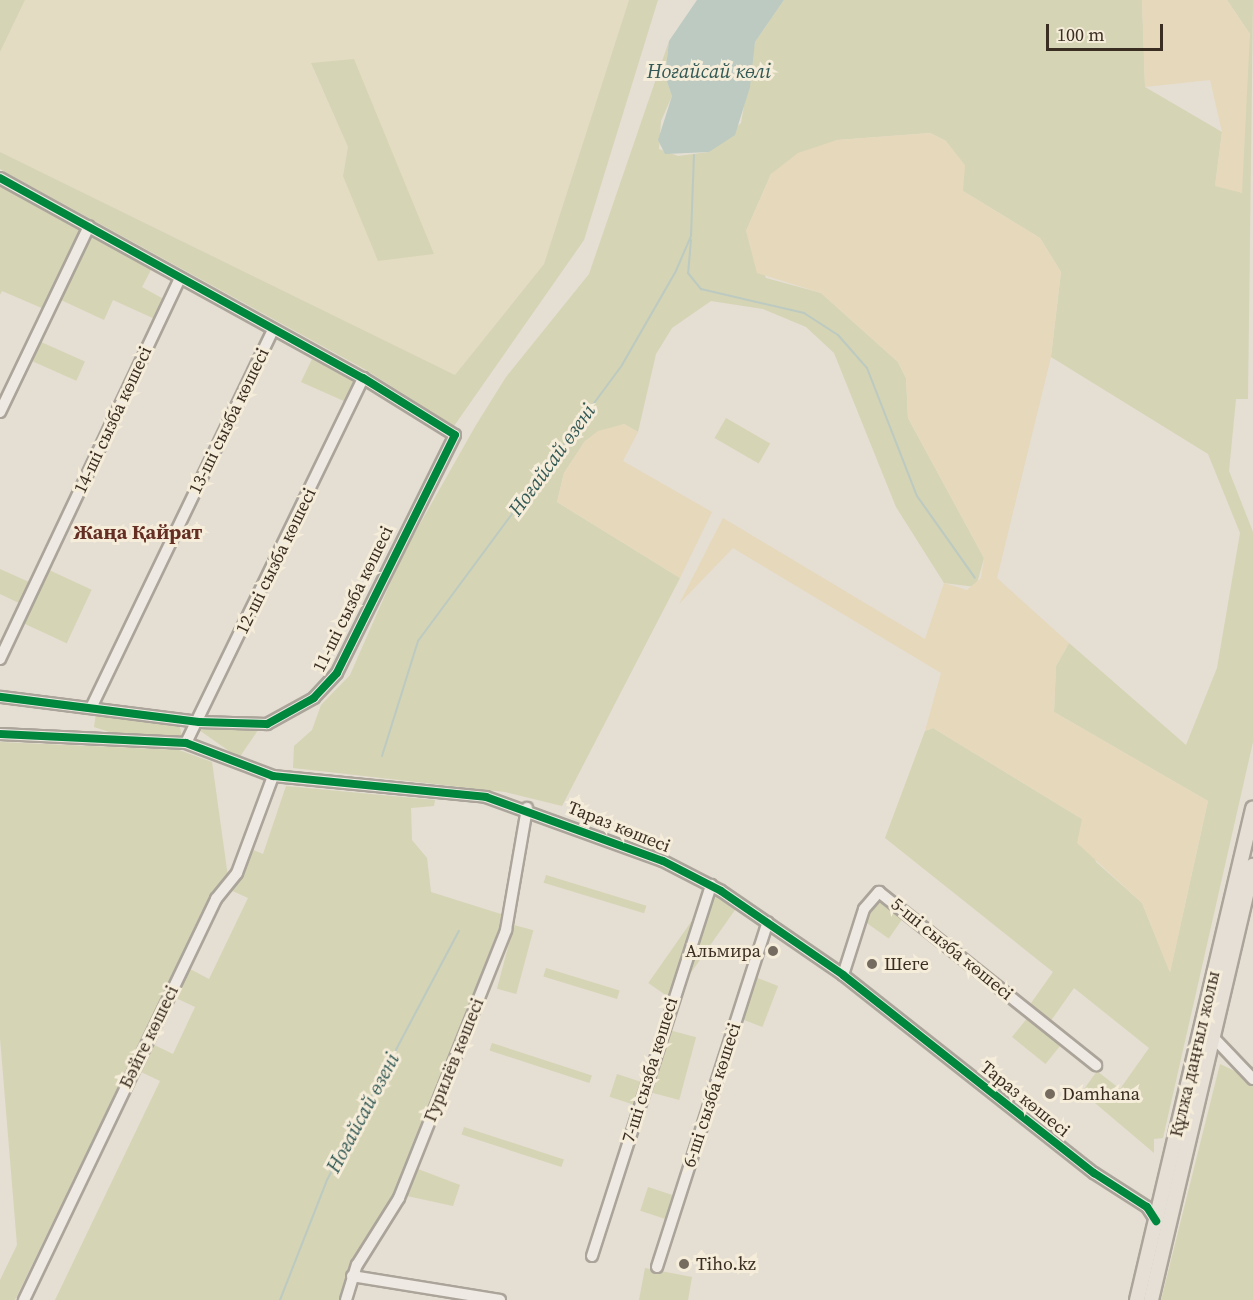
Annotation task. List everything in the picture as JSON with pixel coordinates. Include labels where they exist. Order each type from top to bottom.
[{"type":"main road","name":"Құлжа даңғыл жолы","points":[[1137,1300],[1253,809]]},
{"type":"main road","name":"Құлжа даңғыл жолы","points":[[1151,1300],[1253,866]]},
{"type":"street","points":[[0,178],[363,378]]},
{"type":"street","points":[[0,412],[89,226]]},
{"type":"street","name":"14-ші сызба көшесі","points":[[0,658],[180,278]]},
{"type":"street","name":"13-ші сызба көшесі","points":[[91,708],[273,329]]},
{"type":"street","name":"11-ші сызба көшесі","points":[[0,697],[199,722],[267,724],[325,688],[455,435],[363,378]]},
{"type":"street","name":"12-ші сызба көшесі","points":[[186,742],[199,722],[363,378]]},
{"type":"street","name":"Тараз көшесі","points":[[0,734],[186,742],[273,776],[462,793],[527,808],[711,885],[843,975],[1130,1197],[1156,1221]]},
{"type":"street","name":"Бәйге көшесі","points":[[24,1300],[216,898],[237,873],[273,776]]},
{"type":"street","name":"Гурилёв көшесі","points":[[345,1300],[352,1276],[399,1198],[506,930],[527,808]]},
{"type":"street","name":"7-ші сызба көшесі","points":[[592,1256],[711,885]]},
{"type":"street","name":"5-ші сызба көшесі","points":[[843,975],[864,909],[879,892],[1096,1065]]},
{"type":"street","name":"6-ші сызба көшесі","points":[[657,1267],[768,922]]},
{"type":"street","points":[[1213,1037],[1253,1078]]},
{"type":"street","points":[[1130,1197],[1155,1196],[1166,1179]]},
{"type":"street","points":[[352,1276],[500,1300]]},
{"type":"shaded area","points":[[25,0],[629,0],[544,264],[455,375],[0,152],[0,52]],"holes":[[[311,64],[433,254],[343,176],[348,147]]]},
{"type":"green space","points":[[0,0],[25,0],[0,52]]},
{"type":"green space","points":[[629,0],[658,0],[584,240],[454,426],[366,370],[0,169],[0,152],[455,375],[544,264]]},
{"type":"green space","points":[[784,0],[1142,0],[1145,87],[1222,132],[1215,186],[1250,34],[1227,0],[1253,0],[1248,399],[1236,399],[1229,471],[1253,532],[1253,742],[1163,1138],[1154,1139],[1154,1153],[1082,1092],[1097,1071],[1120,1089],[1149,1048],[1074,988],[1050,1022],[1029,1006],[1053,972],[885,838],[925,731],[933,728],[1082,819],[1096,862],[1142,903],[1170,972],[1208,801],[1054,712],[1056,666],[1069,643],[1186,745],[1217,668],[1240,533],[1208,454],[1051,357],[1061,272],[1040,238],[963,191],[946,141],[930,133],[837,140],[771,174],[746,231],[766,278],[821,293],[898,362],[906,378],[908,418],[984,558],[976,587],[944,583],[896,507],[834,353],[806,327],[763,309],[711,301],[672,328],[656,354],[638,432],[624,424],[585,441],[564,473],[557,502],[680,578],[562,806],[505,792],[293,768],[294,746],[312,730],[321,705],[350,675],[404,552],[476,425],[506,377],[589,274],[669,41],[665,76],[672,96],[661,121],[659,149],[678,156],[709,152],[741,123],[755,42]]},
{"type":"green space","points":[[354,59],[434,254],[378,261],[343,176],[348,147],[311,63]]},
{"type":"green space","points":[[0,183],[81,229],[44,309],[2,291],[0,295]]},
{"type":"green space","points":[[92,235],[152,268],[142,287],[167,301],[157,320],[113,300],[104,320],[61,300]]},
{"type":"green space","points":[[41,342],[85,362],[76,381],[32,361]]},
{"type":"green space","points":[[312,359],[356,383],[346,402],[301,382]]},
{"type":"green space","points":[[726,418],[770,444],[759,463],[714,438]]},
{"type":"green space","points":[[0,569],[29,582],[19,603],[0,594]]},
{"type":"green space","points":[[49,570],[92,590],[67,643],[24,623]]},
{"type":"green space","points":[[96,713],[179,723],[182,737],[109,732],[94,727]]},
{"type":"green space","points":[[212,728],[258,730],[239,758],[199,730]]},
{"type":"green space","points":[[0,742],[179,750],[212,762],[228,877],[213,892],[15,1300],[0,1300],[0,1280],[17,1245],[0,1038]]},
{"type":"green space","points":[[286,786],[435,800],[434,806],[411,808],[412,840],[427,858],[431,892],[504,915],[391,1208],[350,1269],[341,1300],[55,1300],[160,1081],[139,1071],[150,1043],[173,1054],[195,1007],[176,998],[190,969],[209,979],[248,898],[228,889],[241,878],[251,849],[263,854]]},
{"type":"green space","points":[[546,875],[646,906],[644,913],[544,883]]},
{"type":"green space","points":[[712,892],[736,909],[672,1000],[648,983]]},
{"type":"green space","points":[[878,898],[904,916],[889,938],[863,920]]},
{"type":"green space","points":[[514,925],[533,930],[516,994],[497,989]]},
{"type":"green space","points":[[546,968],[620,991],[617,999],[543,977]]},
{"type":"green space","points":[[752,976],[778,986],[762,1027],[736,1017]]},
{"type":"green space","points":[[1029,1016],[1062,1043],[1045,1064],[1012,1037]]},
{"type":"green space","points":[[669,1030],[696,1037],[679,1100],[652,1093]]},
{"type":"green space","points":[[492,1043],[592,1075],[589,1083],[490,1051]]},
{"type":"green space","points":[[1220,1064],[1239,1073],[1253,1066],[1253,1300],[1161,1300]]},
{"type":"green space","points":[[617,1074],[644,1083],[636,1105],[610,1097]]},
{"type":"green space","points":[[464,1127],[564,1159],[561,1167],[462,1135]]},
{"type":"green space","points":[[418,1169],[460,1185],[453,1206],[407,1196]]},
{"type":"green space","points":[[648,1187],[675,1196],[667,1219],[640,1211]]},
{"type":"green space","points":[[645,1268],[692,1277],[688,1300],[639,1300]]},
{"type":"sand","points":[[1142,0],[1227,0],[1250,34],[1242,193],[1215,186],[1222,132],[1210,80],[1145,87]]},
{"type":"sand","points":[[930,133],[946,141],[965,165],[963,191],[1040,238],[1061,272],[1051,357],[997,578],[1069,643],[1056,666],[1054,712],[1208,801],[1170,973],[1142,903],[1077,843],[1082,819],[933,728],[925,731],[941,673],[733,548],[679,604],[723,518],[925,639],[944,583],[967,590],[981,578],[984,558],[908,418],[906,378],[898,362],[821,293],[757,273],[746,231],[771,174],[798,153],[837,140]]},
{"type":"sand","points":[[624,424],[638,432],[623,461],[712,512],[680,578],[557,502],[564,473],[585,441],[598,431]]},
{"type":"water","name":"Ноғайсай көлі","points":[[697,0],[784,0],[755,42],[750,87],[735,135],[709,152],[665,154],[658,140],[672,96],[665,76],[669,41]]},
{"type":"waterway","name":"Ноғайсай өзені","points":[[382,756],[418,641],[622,365],[675,273],[691,236],[694,155]]},
{"type":"waterway","points":[[691,240],[688,273],[701,289],[804,313],[838,335],[867,368],[917,496],[975,578]]},
{"type":"waterway","name":"Ноғайсай өзені","points":[[280,1300],[327,1180],[459,931]]},
{"type":"cycle path","points":[[0,178],[363,378],[455,435],[337,673],[314,698],[267,724],[199,722],[0,697]]},
{"type":"cycle path","points":[[0,734],[186,743],[273,776],[486,797],[663,861],[721,891],[843,975],[1094,1173],[1147,1207],[1156,1221]]},
{"type":"place","name":"Альмира","points":[[773,951]]},
{"type":"place","name":"Шеге","points":[[872,964]]},
{"type":"place","name":"Damhana","points":[[1050,1094]]},
{"type":"place","name":"Tiho.kz","points":[[684,1264]]},
{"type":"district","name":"Жаңа Қайрат","points":[[138,532]]}]
